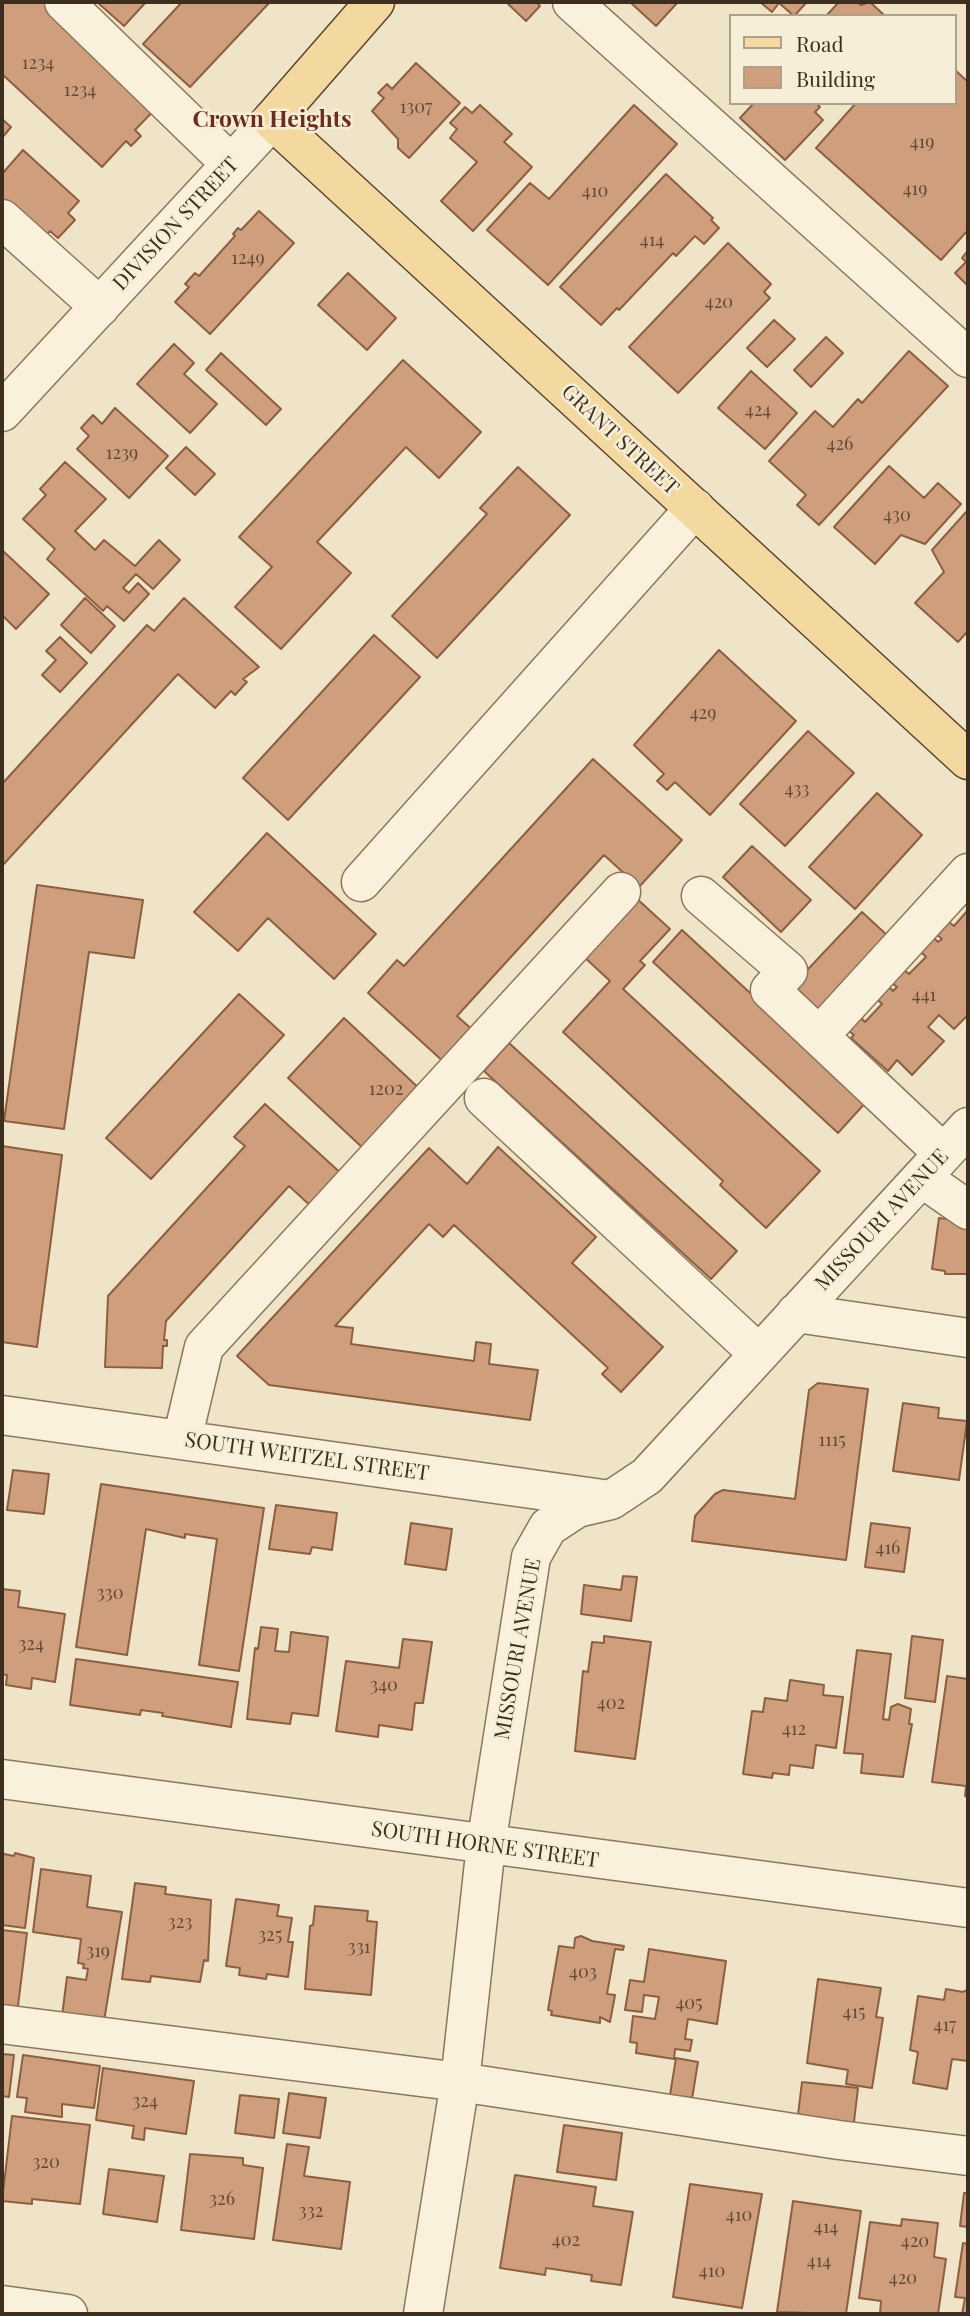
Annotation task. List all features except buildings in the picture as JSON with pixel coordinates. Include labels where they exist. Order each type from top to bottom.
[{"type":"main road","name":"DIVISION STREET","points":[[272,120],[375,2]]},
{"type":"main road","name":"GRANT STREET","points":[[272,120],[968,760]]},
{"type":"street","points":[[64,2],[231,164]]},
{"type":"street","points":[[572,2],[968,358]]},
{"type":"street","name":"DIVISION STREET","points":[[2,412],[272,120]]},
{"type":"street","points":[[2,219],[100,307]]},
{"type":"street","points":[[361,882],[695,508]]},
{"type":"street","points":[[819,1037],[968,873]]},
{"type":"street","points":[[182,1440],[204,1347],[621,892]]},
{"type":"street","points":[[701,896],[788,971],[770,990],[944,1152],[968,1210]]},
{"type":"street","points":[[484,1098],[759,1354]]},
{"type":"street","name":"MISSOURI AVENUE","points":[[423,2314],[460,2082],[486,1845],[531,1557],[548,1527],[577,1508],[611,1500],[647,1476],[944,1152]]},
{"type":"street","points":[[796,1314],[968,1338]]},
{"type":"street","name":"SOUTH WEITZEL STREET","points":[[2,1415],[611,1500]]},
{"type":"street","name":"SOUTH HORNE STREET","points":[[2,1779],[968,1908]]},
{"type":"street","points":[[2,2024],[460,2082],[968,2156]]},
{"type":"street","points":[[2,2305],[68,2314]]},
{"type":"district","name":"Crown Heights","points":[[272,120]]}]
